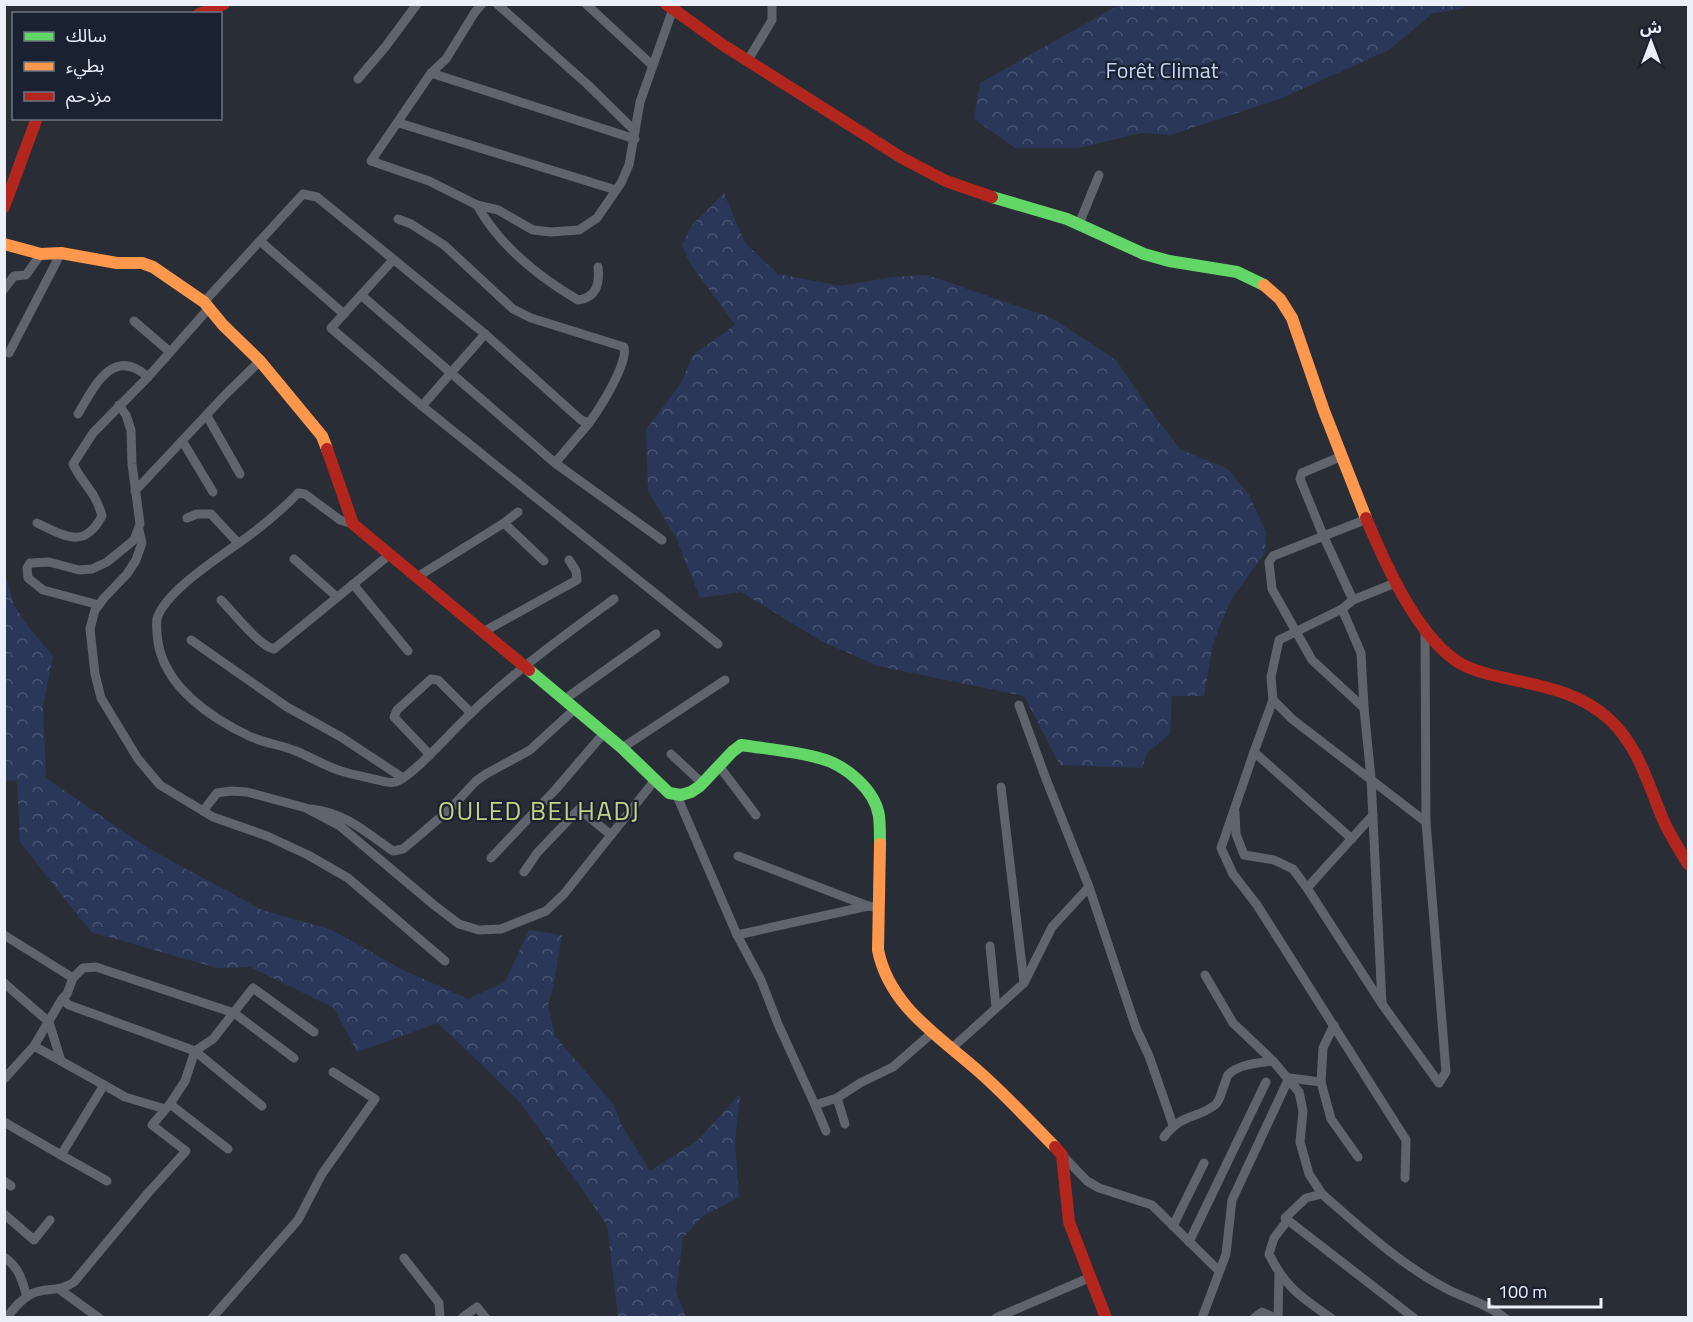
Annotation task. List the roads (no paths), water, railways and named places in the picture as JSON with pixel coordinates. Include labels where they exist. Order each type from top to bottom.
[{"type":"street","points":[[205,12],[224,4]]},
{"type":"street","points":[[358,79],[417,4]]},
{"type":"street","points":[[482,4],[446,59],[431,73],[371,161],[429,181],[477,205],[498,210],[533,230],[566,232],[579,230],[597,218],[616,190],[630,165],[635,120],[670,7],[871,139],[920,168],[960,187],[1079,224],[1154,257],[1209,265],[1248,276],[1265,286],[1281,299],[1291,316],[1316,389],[1367,519],[1395,583],[1425,627],[1454,661],[1497,676],[1560,690],[1610,720],[1631,745],[1643,766],[1664,821],[1689,864]]},
{"type":"street","points":[[498,4],[587,84],[635,135]]},
{"type":"street","points":[[586,4],[652,65]]},
{"type":"street","points":[[748,60],[772,20],[772,4]]},
{"type":"street","points":[[431,73],[635,135]]},
{"type":"street","points":[[4,207],[36,120]]},
{"type":"street","points":[[399,123],[616,190]]},
{"type":"street","points":[[1079,224],[1099,175]]},
{"type":"street","points":[[38,523],[70,538],[87,535],[95,529],[102,516],[98,500],[73,464],[93,433],[170,352],[260,241],[303,194],[317,197],[485,334],[581,420],[589,423]]},
{"type":"street","points":[[477,205],[487,223],[506,244],[548,281],[578,300],[587,299],[597,290],[599,275],[597,267]]},
{"type":"street","points":[[398,219],[411,224],[444,245],[513,309],[531,318],[624,347],[626,355],[589,423],[555,462]]},
{"type":"street","points":[[260,241],[344,314]]},
{"type":"street","points":[[4,244],[41,254],[62,253],[117,263],[142,263],[153,267],[207,305],[223,325],[260,361],[322,436],[353,524]]},
{"type":"street","points":[[9,353],[62,253]]},
{"type":"street","points":[[4,289],[14,276],[26,275],[41,254]]},
{"type":"street","points":[[393,260],[331,328],[422,406],[718,644]]},
{"type":"street","points":[[361,295],[555,462],[662,540]]},
{"type":"street","points":[[134,321],[170,352]]},
{"type":"street","points":[[422,406],[485,334]]},
{"type":"street","points":[[135,491],[260,361]]},
{"type":"street","points":[[78,414],[100,379],[118,366],[127,364],[140,369],[148,377]]},
{"type":"street","points":[[119,405],[128,419],[131,430],[135,491],[142,543],[136,560],[127,574],[99,605],[92,617],[90,636],[95,674],[103,704],[138,759],[155,780],[203,811],[308,855],[348,879],[445,961]]},
{"type":"street","points":[[207,416],[240,474]]},
{"type":"street","points":[[183,442],[213,492]]},
{"type":"street","points":[[1342,456],[1302,473],[1300,479],[1323,536],[1353,600]]},
{"type":"street","points":[[614,599],[525,664],[471,713],[430,755],[395,782],[338,770],[295,751],[251,737],[217,719],[179,686],[166,668],[159,647],[158,618],[179,590],[298,493],[305,494],[340,520],[353,524],[525,664],[622,748],[669,793],[677,796],[689,794],[703,784],[733,750],[741,745],[820,758],[840,767],[862,784],[874,801],[879,815],[881,867],[873,907],[881,965],[904,1005],[932,1033],[952,1048],[1017,1108],[1087,1181],[1099,1188],[1152,1205],[1219,1271]]},
{"type":"street","points":[[417,578],[518,512]]},
{"type":"street","points":[[187,518],[197,514],[210,514],[238,543]]},
{"type":"street","points":[[1364,708],[1312,660],[1272,590],[1269,562],[1273,556],[1367,519]]},
{"type":"street","points":[[504,523],[544,561]]},
{"type":"street","points":[[99,605],[44,590],[28,578],[28,565],[34,562],[45,562],[80,570],[98,568],[134,540],[139,530]]},
{"type":"street","points":[[221,600],[262,642],[270,649],[274,649],[389,555]]},
{"type":"street","points":[[294,559],[338,597]]},
{"type":"street","points":[[483,632],[577,580],[576,571],[569,560]]},
{"type":"street","points":[[1395,583],[1353,600],[1342,609],[1279,640],[1271,677],[1273,700],[1221,848],[1233,874],[1257,905],[1406,1140],[1405,1178]]},
{"type":"street","points":[[353,584],[408,651]]},
{"type":"street","points":[[1342,609],[1361,653],[1371,778],[1382,1004]]},
{"type":"street","points":[[1235,812],[1236,834],[1244,855],[1274,860],[1293,869],[1308,888],[1382,1004],[1439,1083],[1446,1072],[1426,822],[1425,627]]},
{"type":"street","points":[[566,699],[656,634]]},
{"type":"street","points":[[191,640],[287,707],[333,732],[403,778]]},
{"type":"street","points":[[430,755],[394,717],[397,710],[431,679],[435,678],[471,713]]},
{"type":"street","points":[[622,748],[724,680]]},
{"type":"street","points":[[1273,700],[1292,719],[1426,822]]},
{"type":"street","points":[[1019,705],[1089,887],[1136,1028],[1149,1056],[1173,1125]]},
{"type":"street","points":[[306,808],[327,810],[346,817],[393,851],[403,849],[450,809],[476,781],[530,750],[576,708]]},
{"type":"street","points":[[491,858],[556,789],[604,733]]},
{"type":"street","points":[[1254,752],[1352,839]]},
{"type":"street","points":[[671,754],[703,784]]},
{"type":"street","points":[[719,766],[756,815]]},
{"type":"street","points":[[203,811],[217,793],[231,791],[257,793],[306,808],[340,826],[448,916],[469,928],[501,929],[546,911],[564,894],[655,780]]},
{"type":"street","points":[[1001,787],[1024,983]]},
{"type":"street","points":[[677,796],[737,935],[761,980],[826,1131]]},
{"type":"street","points":[[524,872],[537,853],[579,808],[611,835]]},
{"type":"street","points":[[1308,888],[1373,815]]},
{"type":"street","points":[[738,856],[873,907]]},
{"type":"street","points":[[952,1048],[1024,983],[1052,927],[1089,887]]},
{"type":"street","points":[[737,935],[873,907]]},
{"type":"street","points":[[4,935],[73,978]]},
{"type":"street","points":[[990,946],[996,1008]]},
{"type":"street","points":[[4,1079],[34,1046],[66,994],[73,978],[82,968],[96,967],[234,1013],[294,1058]]},
{"type":"street","points":[[1204,975],[1233,1023],[1289,1078],[1299,1092],[1303,1111],[1300,1142],[1309,1174],[1322,1194],[1382,1246],[1446,1289],[1497,1311],[1505,1317]]},
{"type":"street","points":[[4,983],[49,1022],[62,1061]]},
{"type":"street","points":[[6,1317],[27,1297],[59,1289],[74,1282],[186,1151],[152,1125],[185,1081],[195,1051],[213,1039],[253,988],[314,1032]]},
{"type":"street","points":[[62,999],[69,1005],[195,1051],[262,1106]]},
{"type":"street","points":[[1334,1025],[1323,1048],[1321,1082],[1331,1119],[1358,1157]]},
{"type":"street","points":[[815,1105],[837,1098],[860,1083],[893,1067],[932,1033]]},
{"type":"street","points":[[34,1046],[125,1096],[168,1106],[228,1149]]},
{"type":"street","points":[[1164,1137],[1173,1125],[1218,1103],[1228,1076],[1253,1064],[1272,1061]]},
{"type":"street","points":[[212,1317],[298,1220],[322,1174],[375,1100],[333,1072]]},
{"type":"street","points":[[1289,1078],[1321,1082]]},
{"type":"street","points":[[1202,1317],[1226,1254],[1232,1200],[1289,1078]]},
{"type":"street","points":[[1188,1242],[1266,1082]]},
{"type":"street","points":[[62,1155],[104,1085]]},
{"type":"street","points":[[837,1098],[845,1125]]},
{"type":"street","points":[[4,1122],[107,1181]]},
{"type":"street","points":[[1062,1155],[1069,1222],[1106,1317]]},
{"type":"street","points":[[1173,1226],[1204,1163]]},
{"type":"street","points":[[1322,1194],[1306,1198],[1285,1218],[1287,1221],[1276,1234],[1269,1254],[1279,1274],[1300,1296],[1330,1317]]},
{"type":"street","points":[[4,1214],[34,1240],[50,1220]]},
{"type":"street","points":[[1287,1221],[1413,1317]]},
{"type":"street","points":[[4,1257],[14,1263],[27,1297]]},
{"type":"street","points":[[404,1258],[439,1303],[440,1317]]},
{"type":"street","points":[[1254,1317],[1262,1312],[1276,1317],[1279,1274]]},
{"type":"street","points":[[996,1317],[1091,1277]]},
{"type":"street","points":[[59,1289],[99,1317]]},
{"type":"street","points":[[462,1317],[477,1307],[486,1317]]},
{"type":"district","name":"OULED BELHADJ","points":[[539,811]]},
{"type":"park label","name":"Forêt Climat","points":[[1162,70]]}]
